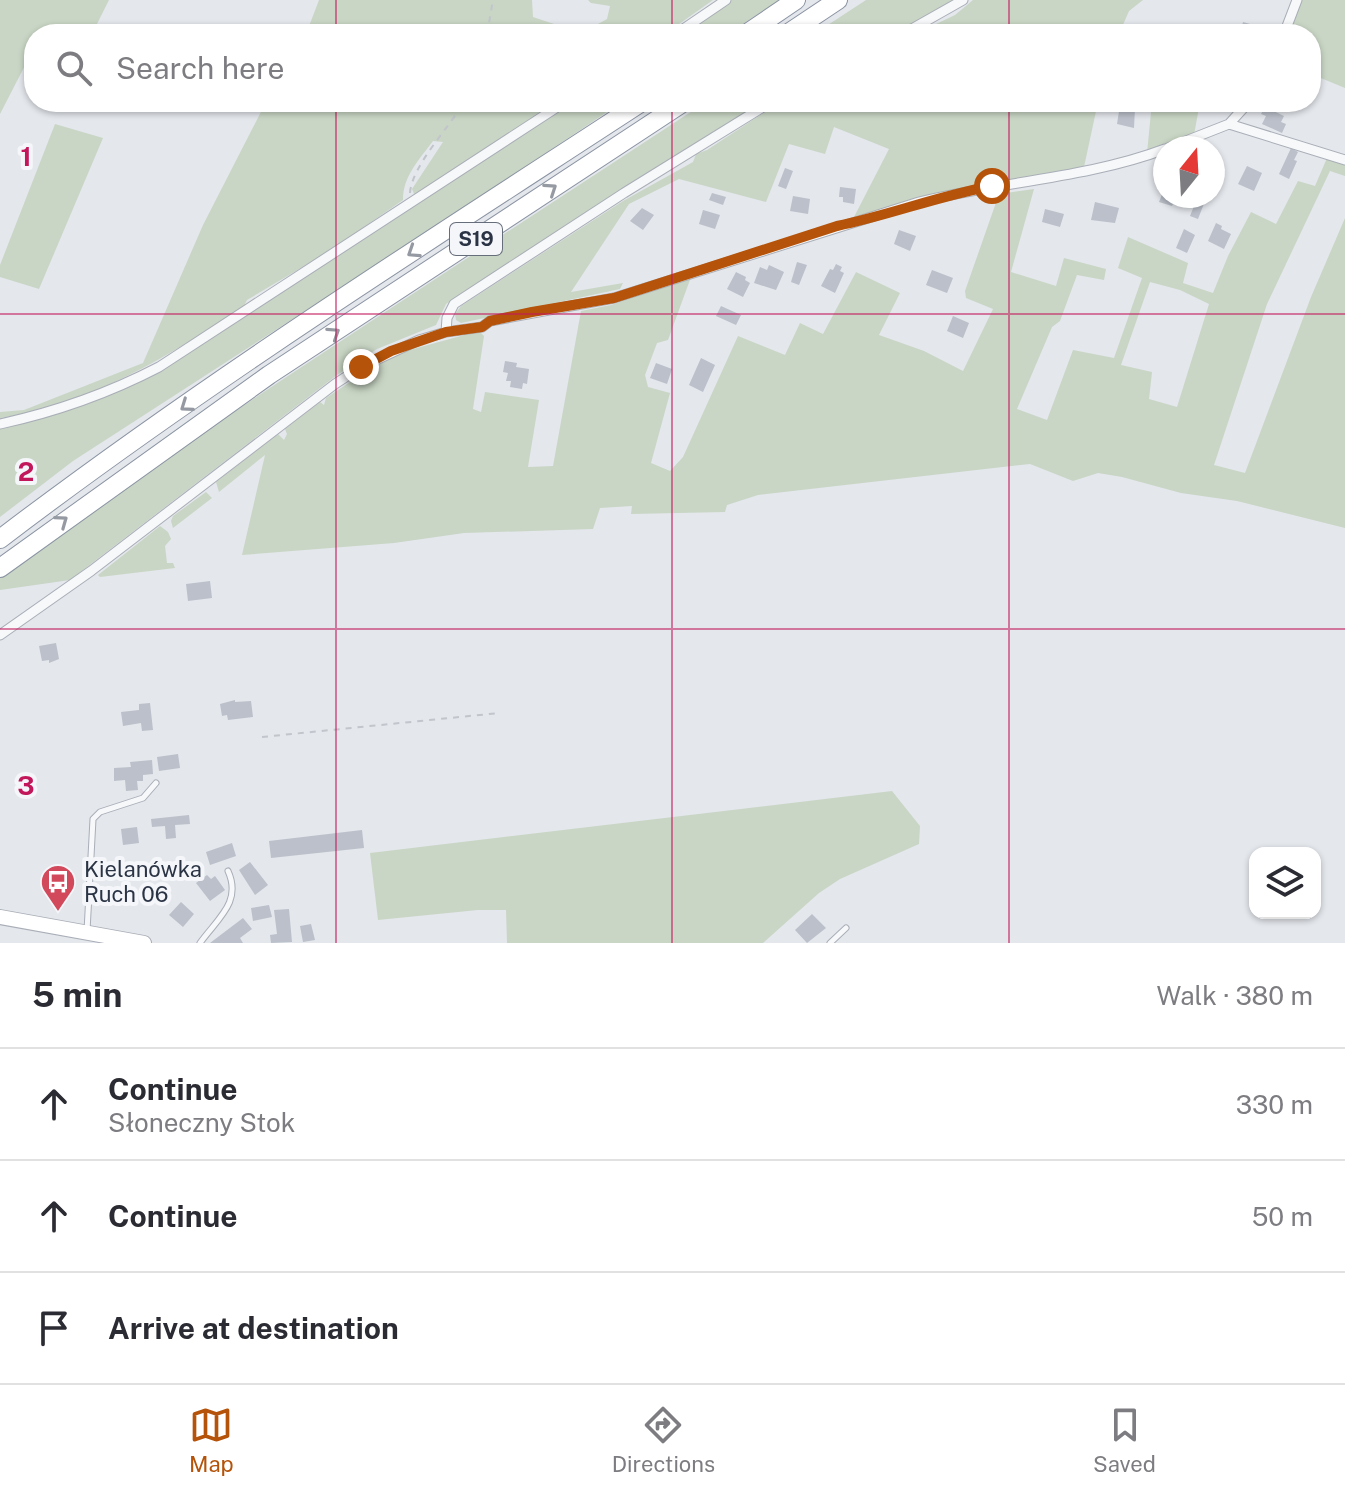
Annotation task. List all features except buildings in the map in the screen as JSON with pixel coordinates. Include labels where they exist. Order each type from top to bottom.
[{"type":"highway","points":[[761,24],[796,0]]},
{"type":"highway","points":[[802,24],[838,0]]},
{"type":"highway","name":"S19","points":[[0,539],[85,475],[249,361],[627,112]]},
{"type":"highway","name":"S19","points":[[0,568],[269,375],[669,112]]},
{"type":"street","points":[[691,24],[726,0]]},
{"type":"street","points":[[921,24],[963,0]]},
{"type":"street","points":[[1288,24],[1297,0]]},
{"type":"street","points":[[0,424],[49,412],[126,385],[159,367],[550,112]]},
{"type":"street","points":[[446,332],[447,318],[454,304],[755,112]]},
{"type":"street","points":[[1205,136],[1229,124],[1240,112]]},
{"type":"street","points":[[1229,124],[1345,160]]},
{"type":"street","points":[[0,635],[115,553],[335,384],[391,351],[446,332],[482,327],[490,321],[614,298],[919,202],[1114,164],[1153,153]]},
{"type":"street","points":[[0,917],[144,943]]},
{"type":"lane","points":[[87,932],[93,819],[100,812],[143,798],[156,783]]},
{"type":"lane","points":[[200,943],[233,899],[235,885],[228,871]]},
{"type":"lane","points":[[830,943],[846,928]]},
{"type":"path","points":[[489,24],[493,0]]},
{"type":"path","points":[[412,203],[409,189],[418,170],[457,112]]},
{"type":"path","points":[[262,737],[499,713]]},
{"type":"green space","points":[[0,0],[109,0],[97,24],[24,24],[24,67],[0,114]]},
{"type":"green space","points":[[319,0],[532,0],[533,17],[554,24],[310,24]]},
{"type":"green space","points":[[588,0],[713,0],[679,24],[598,24],[607,19],[610,6]]},
{"type":"green space","points":[[732,0],[780,0],[743,24],[697,24]]},
{"type":"green space","points":[[866,0],[952,0],[912,24],[829,24]]},
{"type":"green space","points":[[973,0],[1143,0],[1129,11],[1123,24],[936,24],[955,15]]},
{"type":"green space","points":[[1302,0],[1345,0],[1345,88],[1321,78],[1321,24],[1293,24]]},
{"type":"green space","points":[[261,112],[541,112],[428,189],[414,194],[412,189],[443,142],[433,141],[409,176],[403,200],[328,252],[247,300],[244,306],[187,343],[98,389],[34,411],[0,418],[0,412],[24,410],[143,363],[203,225]]},
{"type":"green space","points":[[558,112],[607,112],[73,461],[0,517],[0,426],[89,402],[172,363]]},
{"type":"green space","points":[[691,112],[749,112],[446,304],[436,325],[377,349],[337,375],[70,580],[0,590],[0,578],[147,471]]},
{"type":"green space","points":[[765,112],[1096,112],[1084,167],[920,197],[854,217],[889,149],[834,127],[825,154],[789,144],[766,202],[679,179],[629,204],[571,292],[623,283],[620,289],[461,323],[456,320],[455,314],[461,306],[623,201],[693,162],[696,154]]},
{"type":"green space","points":[[1151,112],[1198,112],[1194,135],[1153,136],[1153,151],[1147,153]]},
{"type":"green space","points":[[55,124],[103,138],[39,289],[0,277],[0,265]]},
{"type":"green space","points":[[1327,158],[1345,165],[1345,176],[1330,171],[1267,304],[1214,465],[1245,473],[1311,297],[1345,218],[1345,528],[1237,501],[1181,493],[1122,477],[1098,473],[1073,481],[1030,464],[758,495],[727,505],[725,512],[631,514],[632,506],[600,508],[593,529],[464,533],[394,543],[242,555],[265,455],[219,492],[216,482],[278,434],[284,440],[287,434],[285,429],[320,402],[324,405],[326,398],[371,368],[406,351],[479,331],[484,336],[473,409],[481,412],[485,392],[539,400],[528,467],[553,466],[581,311],[611,305],[691,277],[668,340],[657,343],[645,375],[648,387],[670,393],[651,463],[670,471],[683,457],[738,336],[785,355],[800,323],[823,334],[856,272],[900,293],[879,335],[924,351],[963,371],[993,309],[966,298],[965,291],[999,194],[1034,189],[1011,272],[1056,286],[1064,258],[1106,269],[1104,280],[1077,275],[1060,321],[1052,327],[1017,409],[1047,420],[1073,350],[1114,358],[1142,278],[1118,268],[1128,237],[1188,263],[1183,283],[1213,293],[1251,212],[1276,224],[1298,181],[1315,186]],"holes":[[[1150,282],[1180,290],[1209,304],[1177,407],[1149,399],[1152,372],[1121,365]]]},
{"type":"green space","points":[[206,492],[212,498],[173,528],[173,516]]},
{"type":"green space","points":[[160,526],[171,539],[165,546],[167,563],[173,563],[175,568],[98,575]]},
{"type":"green space","points":[[892,791],[920,826],[919,844],[840,879],[819,893],[763,943],[507,943],[506,910],[378,920],[370,853]]},
{"type":"place","name":"Kielanówka Ruch 06","points":[[58,913]]},
{"type":"route","points":[[361,367],[391,351],[446,332],[482,327],[490,321],[532,312],[614,298],[837,226],[870,219],[919,202],[992,186]]}]
